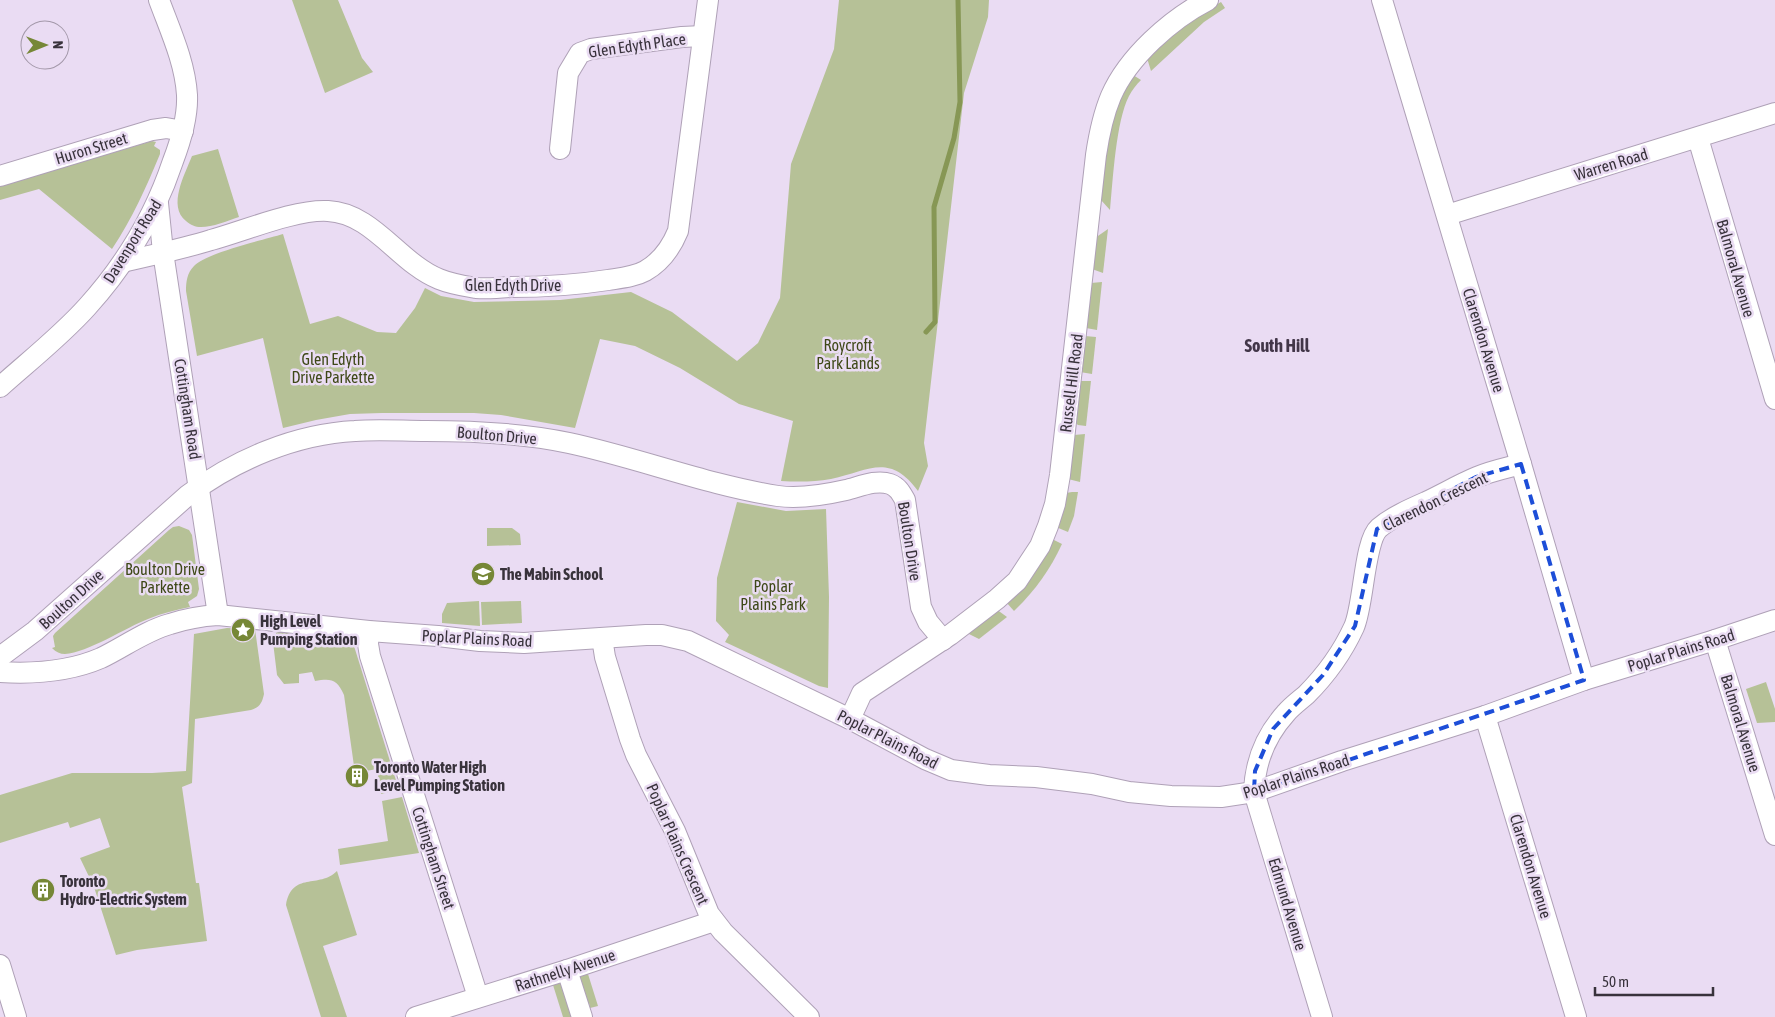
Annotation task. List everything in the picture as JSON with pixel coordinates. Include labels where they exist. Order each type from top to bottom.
[{"type":"street","name":"Davenport Road","points":[[0,387],[86,309],[123,262],[158,203],[183,131],[186,109],[186,84],[179,57],[159,0]]},
{"type":"street","name":"Glen Edyth Drive","points":[[123,262],[209,241],[308,212],[329,211],[338,212],[367,224],[409,262],[424,272],[441,280],[459,285],[478,288],[571,285],[630,277],[643,272],[654,266],[665,255],[678,232],[708,0]]},
{"type":"street","name":"Russell Hill Road","points":[[850,719],[862,693],[943,640],[997,600],[1017,580],[1040,546],[1055,504],[1060,475],[1096,155],[1104,117],[1111,96],[1122,76],[1145,47],[1182,16],[1208,0]]},
{"type":"street","name":"Clarendon Avenue","points":[[1382,0],[1584,680]]},
{"type":"street","name":"Glen Edyth Place","points":[[560,149],[568,73],[580,53],[591,49],[703,36]]},
{"type":"street","name":"Warren Road","points":[[1447,215],[1775,113]]},
{"type":"street","name":"Huron Street","points":[[0,176],[152,130],[166,128],[183,131]]},
{"type":"street","name":"Balmoral Avenue","points":[[1698,138],[1775,398]]},
{"type":"street","name":"Cottingham Road","points":[[158,203],[163,252],[218,615]]},
{"type":"street","name":"Boulton Drive","points":[[0,657],[35,631],[199,486],[223,471],[276,447],[326,434],[354,430],[458,431],[523,436],[568,443],[715,482],[780,496],[811,496],[870,484],[889,484],[900,491],[905,500],[921,607],[928,622],[943,640]]},
{"type":"street","name":"Clarendon Crescent","points":[[1254,792],[1255,771],[1265,743],[1273,729],[1323,674],[1340,652],[1355,626],[1366,563],[1378,529],[1417,506],[1476,477],[1521,464]]},
{"type":"street","name":"Poplar Plains Road","points":[[0,672],[45,671],[78,665],[100,658],[170,623],[202,616],[218,615],[369,631],[438,636],[480,642],[515,643],[662,636],[688,641],[850,719],[924,759],[951,770],[989,775],[1036,777],[1092,784],[1129,792],[1170,796],[1221,797],[1254,792],[1342,761],[1485,716],[1584,680],[1775,620]]},
{"type":"street","name":"Cottingham Street","points":[[369,631],[368,644],[370,656],[478,997]]},
{"type":"street","name":"Poplar Plains Crescent","points":[[602,638],[605,657],[636,755],[675,830],[704,904],[714,921],[809,1017]]},
{"type":"street","name":"Balmoral Avenue","points":[[1715,640],[1775,834]]},
{"type":"street","name":"Clarendon Avenue","points":[[1485,716],[1576,1017]]},
{"type":"street","name":"Edmund Avenue","points":[[1254,792],[1322,1017]]},
{"type":"street","name":"Rathnelly Avenue","points":[[416,1017],[567,970],[714,921]]},
{"type":"street","points":[[0,965],[16,1017]]},
{"type":"street","points":[[567,970],[582,1017]]},
{"type":"highlighted area","points":[[1521,464],[1584,680],[1254,792],[1255,771],[1273,729],[1323,675],[1355,626],[1377,529],[1476,477]]},
{"type":"green space","points":[[292,0],[338,0],[362,58],[373,72],[325,93]]},
{"type":"green space","points":[[839,0],[989,0],[988,17],[964,93],[924,443],[928,466],[918,491],[898,472],[878,467],[825,480],[806,482],[781,481],[793,421],[739,404],[680,368],[635,346],[600,339],[575,428],[501,415],[474,413],[382,413],[350,414],[283,428],[263,338],[197,356],[186,291],[187,278],[194,266],[210,256],[283,234],[310,324],[338,316],[377,332],[396,333],[415,308],[425,288],[441,296],[474,302],[560,300],[631,292],[672,312],[737,361],[758,343],[780,298],[791,164],[834,49]]},
{"type":"green space","points":[[1221,2],[1225,8],[1204,22],[1151,71],[1147,58],[1189,20]]},
{"type":"green space","points":[[1133,75],[1141,80],[1129,96],[1121,120],[1110,210],[1101,200],[1104,154],[1115,110]]},
{"type":"green space","points":[[152,141],[156,142],[154,146],[160,150],[160,154],[138,203],[112,249],[39,189],[0,200],[0,186]]},
{"type":"green space","points":[[218,149],[239,217],[210,226],[191,225],[181,215],[178,207],[179,190],[182,181],[192,156]]},
{"type":"green space","points":[[1108,229],[1103,273],[1092,269],[1095,238]]},
{"type":"green space","points":[[1102,282],[1097,330],[1086,328],[1091,283]]},
{"type":"green space","points":[[1085,336],[1096,337],[1092,374],[1080,372]]},
{"type":"green space","points":[[1079,381],[1091,381],[1086,426],[1078,425],[1074,422]]},
{"type":"green space","points":[[1085,434],[1080,482],[1068,479],[1074,435]]},
{"type":"green space","points":[[1078,492],[1074,516],[1068,532],[1056,527],[1066,493]]},
{"type":"green space","name":"Poplar Plains Park","points":[[737,502],[786,511],[826,509],[829,597],[828,688],[819,686],[725,642],[729,635],[716,621],[717,578]]},
{"type":"green space","name":"Boulton Drive Parkette","points":[[179,526],[189,530],[192,535],[199,589],[197,596],[188,602],[190,607],[153,617],[74,653],[61,654],[52,648],[55,647],[53,636],[55,633],[169,530]]},
{"type":"green space","points":[[487,528],[512,528],[520,534],[521,545],[487,546]]},
{"type":"green space","points":[[1052,539],[1062,544],[1057,554],[1041,580],[1014,611],[1006,602]]},
{"type":"green space","points":[[479,601],[480,626],[442,623],[442,614],[447,603]]},
{"type":"green space","points":[[521,601],[522,623],[482,625],[481,602]]},
{"type":"green space","points":[[996,609],[1007,617],[979,639],[967,633]]},
{"type":"green space","points":[[227,628],[255,629],[264,694],[257,708],[195,719],[192,783],[182,787],[196,883],[199,883],[207,941],[137,950],[116,955],[94,887],[80,858],[110,847],[100,818],[70,828],[68,822],[0,843],[0,795],[72,773],[186,771],[194,634]]},
{"type":"green space","points":[[277,631],[345,639],[354,646],[399,790],[381,794],[377,769],[355,773],[344,695],[336,683],[329,680],[315,681],[312,672],[299,674],[299,683],[284,684],[277,675],[273,642]]},
{"type":"green space","points":[[1766,682],[1775,709],[1775,722],[1757,723],[1746,689]]},
{"type":"green space","points":[[402,797],[419,853],[340,865],[338,849],[388,841],[382,801]]},
{"type":"green space","points":[[337,871],[357,935],[323,946],[347,1017],[321,1017],[286,905],[289,895],[300,884],[322,879]]},
{"type":"green space","points":[[588,974],[598,1006],[590,1008],[589,1003],[586,1004],[580,982],[580,976]]},
{"type":"green space","points":[[561,983],[574,1017],[563,1017],[553,985]]},
{"type":"waterway","points":[[926,332],[935,322],[934,207],[954,138],[960,102],[958,0]]},
{"type":"place","name":"The Mabin School","points":[[483,574]]},
{"type":"place","name":"High Level Pumping Station","points":[[243,630]]},
{"type":"place","name":"Toronto Water High Level Pumping Station","points":[[357,776]]},
{"type":"place","name":"Toronto Hydro-Electric System","points":[[43,890]]},
{"type":"district","name":"South Hill","points":[[1277,345]]},
{"type":"park label","name":"Roycroft Park Lands","points":[[848,354]]},
{"type":"park label","name":"Glen Edyth Drive Parkette","points":[[333,368]]}]
